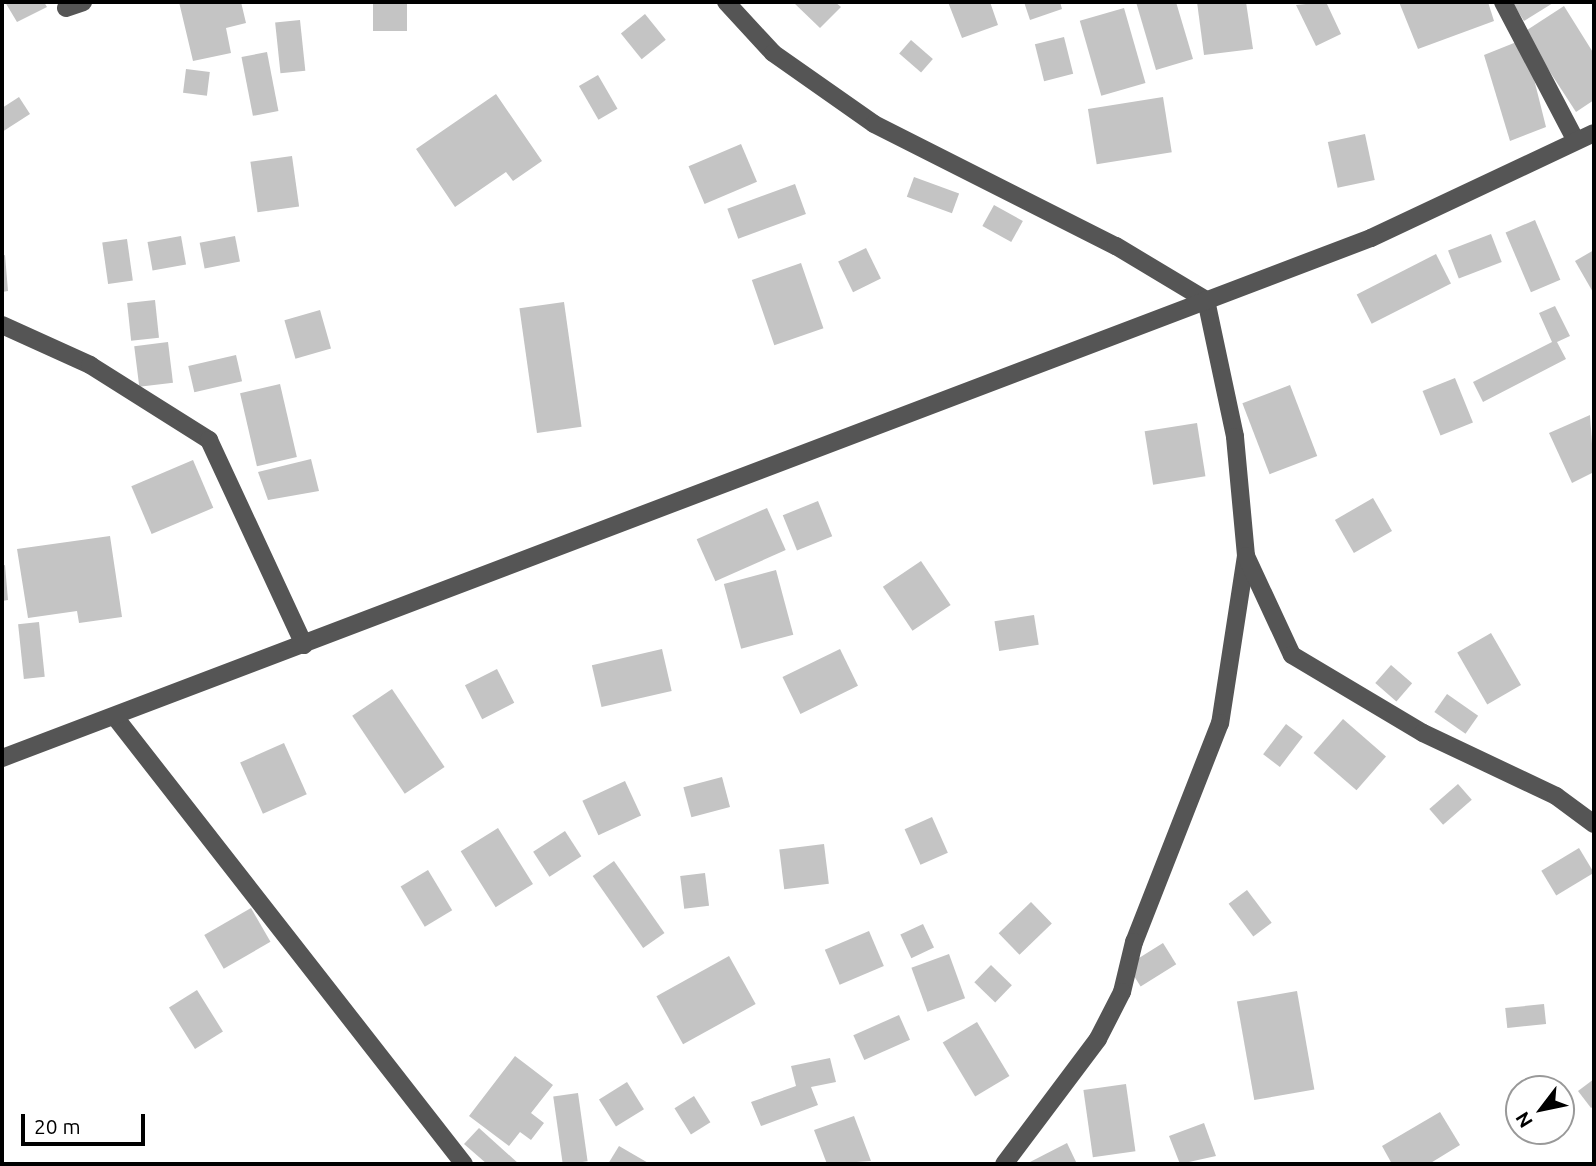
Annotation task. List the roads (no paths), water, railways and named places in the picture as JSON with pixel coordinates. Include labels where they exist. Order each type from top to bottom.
[{"type":"street","points":[[66,8],[83,2]]},
{"type":"street","points":[[726,2],[773,54],[874,124],[1116,246],[1206,300],[1235,437],[1246,556],[1220,723],[1134,942],[1122,992],[1098,1039],[1004,1164]]},
{"type":"street","points":[[1503,2],[1575,139]]},
{"type":"street","points":[[2,758],[1371,238],[1575,139],[1594,133]]},
{"type":"street","points":[[2,325],[101,371],[209,440],[239,493],[304,645]]},
{"type":"street","points":[[1246,556],[1292,654],[1423,733],[1556,796],[1594,824]]},
{"type":"street","points":[[115,717],[464,1164]]}]
